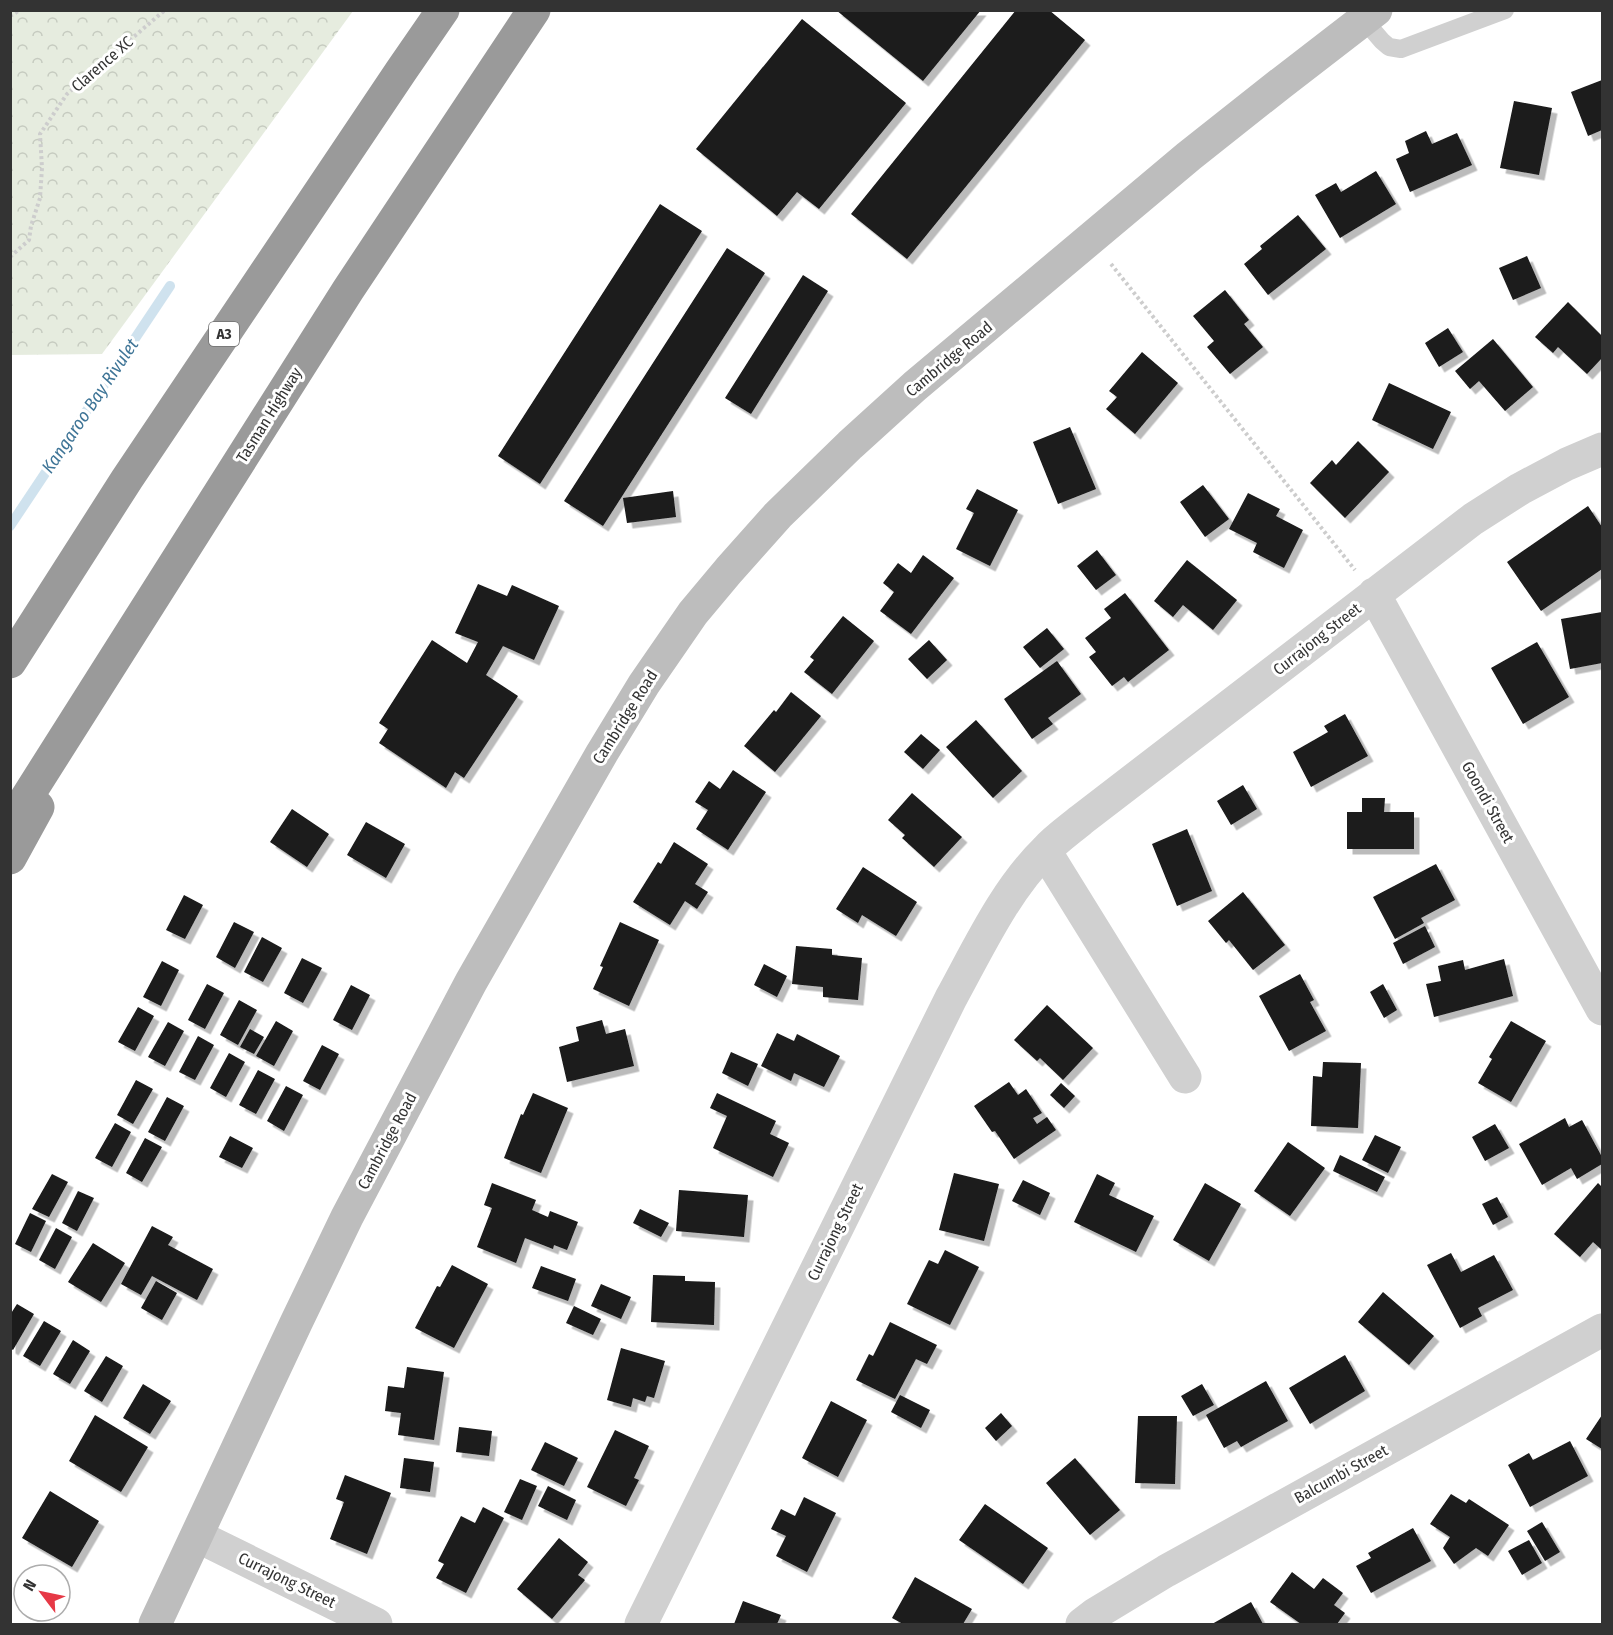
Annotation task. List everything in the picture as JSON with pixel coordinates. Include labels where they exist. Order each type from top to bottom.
[{"type":"highway","name":"A3","points":[[10,662],[127,479],[443,10]]},
{"type":"highway","name":"Tasman Highway","points":[[10,824],[348,290],[534,10]]},
{"type":"highway","points":[[10,646],[127,479]]},
{"type":"highway","points":[[10,858],[134,628]]},
{"type":"main road","name":"Cambridge Road","points":[[155,1624],[347,1217],[471,982],[602,753],[644,684],[693,614],[778,515],[915,386],[1189,156],[1370,15]]},
{"type":"street","name":"Currajong Street","points":[[641,1624],[951,998],[1017,885],[1045,851],[1081,820],[1473,519],[1520,489],[1602,449]]},
{"type":"street","name":"Goondi Street","points":[[1374,594],[1602,1010]]},
{"type":"street","points":[[1045,851],[1185,1077]]},
{"type":"street","name":"Balcumbi Street","points":[[1082,1624],[1166,1571],[1602,1330]]},
{"type":"street","name":"Currajong Street","points":[[197,1536],[376,1624]]},
{"type":"lane","name":"Cambridge Road","points":[[1370,15],[1382,41],[1389,47],[1401,49],[1505,10]]},
{"type":"path","points":[[10,16],[20,10]]},
{"type":"path","name":"Clarence XC","points":[[10,257],[29,240],[40,198],[42,168],[40,134],[67,94],[165,10]]},
{"type":"path","points":[[1091,239],[1374,594]]},
{"type":"green space","points":[[10,11],[353,11],[102,354],[11,355]]},
{"type":"building","points":[[836,10],[981,10],[923,81]]},
{"type":"building","points":[[1016,10],[1049,10],[1085,40],[907,259],[851,214]]},
{"type":"building","points":[[802,19],[906,103],[819,209],[797,192],[777,216],[696,149]]},
{"type":"building","points":[[1602,80],[1602,130],[1588,136],[1571,92]]},
{"type":"building","points":[[1514,101],[1552,108],[1539,175],[1500,168]]},
{"type":"building","points":[[1426,131],[1432,144],[1457,133],[1472,165],[1410,192],[1396,159],[1409,153],[1405,141]]},
{"type":"building","points":[[1376,171],[1396,204],[1340,238],[1315,195],[1336,183],[1341,192]]},
{"type":"building","points":[[660,204],[702,231],[540,484],[498,456]]},
{"type":"building","points":[[1298,215],[1326,249],[1268,295],[1244,264],[1262,249],[1260,246]]},
{"type":"building","points":[[727,248],[765,273],[603,526],[564,501]]},
{"type":"building","points":[[1527,256],[1541,288],[1513,300],[1499,268]]},
{"type":"building","points":[[803,275],[828,291],[751,414],[725,398]]},
{"type":"building","points":[[1225,290],[1249,320],[1244,324],[1263,347],[1230,374],[1207,347],[1214,341],[1193,316]]},
{"type":"building","points":[[1568,302],[1602,336],[1602,358],[1587,374],[1558,347],[1553,353],[1535,337]]},
{"type":"building","points":[[1448,328],[1463,352],[1439,367],[1425,343]]},
{"type":"building","points":[[1493,339],[1533,387],[1505,411],[1479,381],[1470,389],[1455,371]]},
{"type":"building","points":[[1142,352],[1178,383],[1135,434],[1106,409],[1117,397],[1109,391]]},
{"type":"building","points":[[1389,383],[1451,412],[1433,449],[1372,420]]},
{"type":"building","points":[[1070,427],[1096,489],[1058,504],[1033,442]]},
{"type":"building","points":[[1358,441],[1389,472],[1345,518],[1310,483],[1332,460],[1336,465]]},
{"type":"building","points":[[1203,485],[1229,519],[1205,537],[1180,502]]},
{"type":"building","points":[[977,489],[1018,510],[990,566],[956,549],[974,513],[966,509]]},
{"type":"building","points":[[673,491],[676,517],[627,523],[623,498]]},
{"type":"building","points":[[1248,493],[1280,509],[1276,516],[1303,530],[1284,568],[1253,552],[1257,543],[1229,529]]},
{"type":"building","points":[[1588,506],[1602,527],[1602,569],[1541,611],[1507,562]]},
{"type":"building","points":[[1097,550],[1116,575],[1096,590],[1077,566]]},
{"type":"building","points":[[923,555],[954,578],[911,634],[880,611],[894,592],[883,583],[898,563],[911,573]]},
{"type":"building","points":[[1187,560],[1237,600],[1213,630],[1183,605],[1173,617],[1154,601]]},
{"type":"building","points":[[478,584],[507,596],[512,585],[559,606],[534,660],[503,646],[486,675],[518,696],[464,778],[455,772],[446,788],[379,743],[388,729],[379,723],[432,640],[467,663],[478,642],[455,633]]},
{"type":"building","points":[[1125,593],[1169,650],[1128,682],[1124,677],[1112,686],[1089,657],[1096,652],[1085,638],[1111,618],[1104,609]]},
{"type":"building","points":[[1602,612],[1602,663],[1570,669],[1561,619]]},
{"type":"building","points":[[843,616],[874,641],[832,694],[804,672],[814,660],[810,657]]},
{"type":"building","points":[[1047,628],[1064,649],[1040,668],[1023,647]]},
{"type":"building","points":[[929,640],[947,660],[927,679],[908,659]]},
{"type":"building","points":[[1537,642],[1569,697],[1523,724],[1491,668]]},
{"type":"building","points":[[1057,661],[1081,694],[1048,718],[1053,724],[1032,739],[1004,699]]},
{"type":"building","points":[[791,692],[821,716],[775,772],[744,746],[774,710],[776,712]]},
{"type":"building","points":[[1345,714],[1368,756],[1311,787],[1293,752],[1328,732],[1324,726]]},
{"type":"building","points":[[976,720],[1022,771],[993,798],[946,747]]},
{"type":"building","points":[[921,734],[940,750],[923,769],[904,752]]},
{"type":"building","points":[[733,770],[766,792],[728,850],[696,829],[708,810],[695,802],[709,781],[720,789]]},
{"type":"building","points":[[1243,785],[1257,809],[1231,825],[1217,801]]},
{"type":"building","points":[[912,793],[962,837],[934,867],[902,838],[905,835],[888,820]]},
{"type":"building","points":[[1362,798],[1385,798],[1384,812],[1414,812],[1414,849],[1347,849],[1347,812],[1362,812]]},
{"type":"building","points":[[292,809],[329,834],[307,867],[270,842]]},
{"type":"building","points":[[366,822],[405,844],[386,878],[347,855]]},
{"type":"building","points":[[1187,829],[1212,891],[1177,906],[1152,844]]},
{"type":"building","points":[[674,842],[708,864],[695,884],[708,892],[697,909],[685,901],[670,925],[633,902],[658,862],[661,864]]},
{"type":"building","points":[[1436,864],[1455,900],[1421,918],[1424,923],[1395,939],[1373,897]]},
{"type":"building","points":[[863,867],[917,902],[896,936],[862,915],[858,923],[836,909]]},
{"type":"building","points":[[1243,892],[1285,945],[1253,970],[1229,940],[1226,943],[1208,921]]},
{"type":"building","points":[[184,895],[203,905],[185,939],[166,930]]},
{"type":"building","points":[[234,922],[254,932],[235,968],[216,957]]},
{"type":"building","points":[[620,922],[659,940],[629,1006],[593,989],[603,967],[600,966]]},
{"type":"building","points":[[1425,926],[1435,947],[1403,964],[1393,943]]},
{"type":"building","points":[[262,937],[282,948],[263,982],[244,972]]},
{"type":"building","points":[[796,946],[832,949],[832,955],[862,958],[858,1000],[823,997],[823,987],[792,984]]},
{"type":"building","points":[[302,958],[322,968],[303,1003],[284,993]]},
{"type":"building","points":[[1504,959],[1513,996],[1434,1017],[1426,984],[1441,981],[1438,966],[1463,960],[1465,970]]},
{"type":"building","points":[[162,961],[179,970],[161,1006],[143,997]]},
{"type":"building","points":[[764,964],[787,976],[777,997],[754,985]]},
{"type":"building","points":[[1300,974],[1314,1000],[1310,1002],[1326,1031],[1289,1051],[1259,996]]},
{"type":"building","points":[[207,984],[224,993],[205,1029],[188,1020]]},
{"type":"building","points":[[1383,984],[1397,1010],[1384,1018],[1370,992]]},
{"type":"building","points":[[351,985],[370,995],[352,1030],[333,1020]]},
{"type":"building","points":[[239,1000],[257,1010],[238,1045],[220,1035]]},
{"type":"building","points":[[1047,1005],[1093,1048],[1063,1080],[1040,1058],[1037,1061],[1014,1040]]},
{"type":"building","points":[[138,1007],[154,1016],[135,1051],[118,1042]]},
{"type":"building","points":[[602,1020],[606,1034],[625,1029],[634,1066],[567,1082],[559,1047],[579,1041],[576,1027]]},
{"type":"building","points":[[276,1021],[293,1031],[274,1066],[256,1056]]},
{"type":"building","points":[[1511,1021],[1546,1041],[1511,1102],[1478,1083],[1492,1059],[1489,1057]]},
{"type":"building","points":[[168,1022],[184,1031],[165,1066],[148,1057]]},
{"type":"building","points":[[250,1029],[264,1037],[254,1054],[240,1047]]},
{"type":"building","points":[[777,1033],[794,1041],[797,1034],[840,1056],[824,1087],[794,1073],[791,1081],[761,1066]]},
{"type":"building","points":[[198,1036],[214,1045],[195,1080],[179,1072]]},
{"type":"building","points":[[322,1045],[339,1054],[320,1090],[303,1081]]},
{"type":"building","points":[[731,1052],[758,1064],[748,1086],[722,1073]]},
{"type":"building","points":[[229,1053],[245,1062],[226,1097],[210,1088]]},
{"type":"building","points":[[1323,1062],[1361,1063],[1358,1128],[1311,1126],[1313,1076],[1322,1077]]},
{"type":"building","points":[[258,1070],[275,1079],[256,1114],[239,1105]]},
{"type":"building","points":[[136,1080],[153,1089],[133,1124],[117,1115]]},
{"type":"building","points":[[1009,1082],[1018,1095],[1026,1089],[1042,1113],[1033,1118],[1037,1124],[1047,1117],[1056,1130],[1014,1159],[974,1106]]},
{"type":"building","points":[[1061,1083],[1075,1096],[1064,1108],[1050,1095]]},
{"type":"building","points":[[286,1086],[303,1095],[284,1131],[267,1121]]},
{"type":"building","points":[[533,1093],[568,1108],[541,1173],[504,1158],[521,1114],[523,1115]]},
{"type":"building","points":[[717,1093],[776,1121],[770,1134],[789,1143],[773,1177],[713,1148],[727,1116],[710,1108]]},
{"type":"building","points":[[167,1097],[184,1106],[165,1141],[148,1132]]},
{"type":"building","points":[[1565,1118],[1569,1127],[1582,1120],[1602,1157],[1602,1164],[1577,1179],[1571,1168],[1542,1185],[1519,1144]]},
{"type":"building","points":[[115,1123],[131,1132],[112,1167],[95,1158]]},
{"type":"building","points":[[1495,1124],[1509,1148],[1485,1161],[1472,1137]]},
{"type":"building","points":[[1375,1135],[1401,1147],[1388,1173],[1362,1160]]},
{"type":"building","points":[[230,1136],[253,1148],[242,1168],[219,1157]]},
{"type":"building","points":[[145,1138],[162,1147],[142,1182],[126,1173]]},
{"type":"building","points":[[1288,1142],[1325,1168],[1290,1216],[1254,1191]]},
{"type":"building","points":[[1340,1155],[1385,1177],[1377,1192],[1333,1171]]},
{"type":"building","points":[[954,1173],[999,1184],[984,1241],[939,1230]]},
{"type":"building","points":[[52,1174],[68,1182],[49,1217],[32,1209]]},
{"type":"building","points":[[1097,1174],[1115,1183],[1109,1195],[1154,1216],[1136,1252],[1074,1222]]},
{"type":"building","points":[[1023,1180],[1050,1193],[1040,1215],[1012,1201]]},
{"type":"building","points":[[492,1183],[536,1200],[532,1210],[548,1217],[550,1211],[578,1222],[567,1250],[554,1245],[553,1249],[525,1238],[516,1263],[477,1247],[492,1208],[484,1205]]},
{"type":"building","points":[[1205,1183],[1241,1204],[1209,1261],[1173,1240]]},
{"type":"building","points":[[1598,1183],[1602,1187],[1602,1250],[1593,1242],[1580,1257],[1554,1234]]},
{"type":"building","points":[[679,1190],[748,1195],[744,1237],[676,1231]]},
{"type":"building","points":[[78,1191],[94,1198],[77,1231],[62,1223]]},
{"type":"building","points":[[1497,1197],[1508,1217],[1493,1225],[1482,1204]]},
{"type":"building","points":[[640,1209],[669,1223],[661,1237],[633,1223]]},
{"type":"building","points":[[30,1213],[46,1221],[31,1252],[15,1244]]},
{"type":"building","points":[[152,1226],[173,1237],[168,1245],[213,1269],[197,1300],[152,1276],[141,1295],[121,1284]]},
{"type":"building","points":[[56,1228],[72,1237],[55,1269],[39,1260]]},
{"type":"building","points":[[93,1243],[125,1263],[101,1302],[68,1282]]},
{"type":"building","points":[[945,1250],[979,1267],[950,1325],[907,1304],[929,1260],[938,1264]]},
{"type":"building","points":[[1451,1253],[1461,1272],[1494,1255],[1513,1290],[1478,1308],[1482,1316],[1460,1328],[1427,1265]]},
{"type":"building","points":[[452,1265],[488,1284],[454,1348],[415,1328],[437,1286],[440,1287]]},
{"type":"building","points":[[541,1266],[576,1279],[568,1301],[532,1288]]},
{"type":"building","points":[[653,1275],[685,1276],[685,1281],[715,1282],[714,1325],[651,1322]]},
{"type":"building","points":[[156,1281],[177,1293],[162,1320],[141,1308]]},
{"type":"building","points":[[601,1284],[631,1297],[621,1319],[591,1306]]},
{"type":"building","points":[[1383,1292],[1434,1336],[1409,1365],[1358,1322]]},
{"type":"building","points":[[17,1304],[34,1314],[13,1350],[10,1348],[10,1315]]},
{"type":"building","points":[[574,1306],[601,1319],[593,1335],[566,1323]]},
{"type":"building","points":[[44,1321],[61,1331],[40,1366],[23,1356]]},
{"type":"building","points":[[890,1322],[937,1345],[927,1364],[916,1359],[895,1399],[856,1380],[869,1354],[873,1356]]},
{"type":"building","points":[[73,1340],[90,1351],[70,1384],[53,1374]]},
{"type":"building","points":[[621,1348],[665,1361],[654,1398],[647,1396],[645,1402],[633,1398],[631,1407],[607,1400]]},
{"type":"building","points":[[1345,1355],[1365,1391],[1310,1424],[1289,1388]]},
{"type":"building","points":[[106,1356],[123,1366],[102,1402],[84,1391]]},
{"type":"building","points":[[407,1367],[444,1372],[434,1440],[398,1435],[401,1413],[385,1411],[388,1386],[404,1388]]},
{"type":"building","points":[[1266,1381],[1288,1421],[1241,1447],[1237,1441],[1224,1448],[1206,1415]]},
{"type":"building","points":[[143,1384],[171,1401],[150,1434],[123,1418]]},
{"type":"building","points":[[1202,1384],[1214,1405],[1193,1416],[1181,1396]]},
{"type":"building","points":[[900,1395],[930,1410],[921,1428],[891,1412]]},
{"type":"building","points":[[831,1401],[867,1420],[838,1477],[802,1458]]},
{"type":"building","points":[[1001,1413],[1012,1426],[996,1441],[985,1428]]},
{"type":"building","points":[[95,1415],[148,1447],[121,1492],[69,1461]]},
{"type":"building","points":[[1602,1415],[1602,1449],[1586,1439]]},
{"type":"building","points":[[1138,1416],[1177,1416],[1175,1484],[1135,1483]]},
{"type":"building","points":[[459,1427],[492,1431],[489,1456],[456,1452]]},
{"type":"building","points":[[615,1430],[649,1446],[634,1478],[639,1480],[626,1506],[587,1487]]},
{"type":"building","points":[[1570,1441],[1588,1476],[1530,1507],[1508,1465],[1529,1453],[1533,1460]]},
{"type":"building","points":[[545,1442],[578,1458],[564,1486],[531,1470]]},
{"type":"building","points":[[404,1458],[434,1462],[430,1492],[400,1488]]},
{"type":"building","points":[[1075,1458],[1120,1510],[1090,1535],[1046,1483]]},
{"type":"building","points":[[345,1475],[391,1493],[367,1554],[330,1539],[344,1502],[336,1499]]},
{"type":"building","points":[[520,1479],[537,1486],[522,1520],[504,1512]]},
{"type":"building","points":[[548,1486],[576,1500],[567,1520],[538,1506]]},
{"type":"building","points":[[50,1491],[99,1521],[72,1567],[72,1563],[65,1563],[22,1538]]},
{"type":"building","points":[[1451,1494],[1466,1503],[1469,1499],[1509,1525],[1488,1556],[1476,1548],[1454,1564],[1443,1548],[1450,1537],[1430,1524]]},
{"type":"building","points":[[804,1497],[836,1513],[807,1572],[776,1556],[786,1536],[771,1529],[781,1509],[795,1516]]},
{"type":"building","points":[[985,1504],[1048,1548],[1023,1584],[959,1540]]},
{"type":"building","points":[[483,1507],[504,1518],[466,1593],[436,1578],[444,1564],[438,1561],[461,1516],[475,1523]]},
{"type":"building","points":[[1542,1522],[1560,1552],[1545,1561],[1527,1531]]},
{"type":"building","points":[[1413,1528],[1431,1561],[1371,1593],[1356,1566],[1371,1558],[1368,1553]]},
{"type":"building","points":[[559,1538],[588,1562],[578,1575],[585,1580],[552,1619],[517,1589]]},
{"type":"building","points":[[1529,1540],[1542,1563],[1522,1575],[1508,1551]]},
{"type":"building","points":[[1292,1572],[1314,1589],[1323,1578],[1343,1593],[1334,1605],[1345,1613],[1337,1624],[1301,1624],[1270,1602]]},
{"type":"building","points":[[915,1577],[972,1609],[963,1624],[903,1624],[892,1618]]},
{"type":"building","points":[[743,1601],[781,1615],[777,1624],[734,1624]]},
{"type":"building","points":[[1251,1602],[1263,1624],[1212,1624]]},
{"type":"waterway","name":"Kangaroo Bay Rivulet","points":[[10,526],[170,286]]}]
